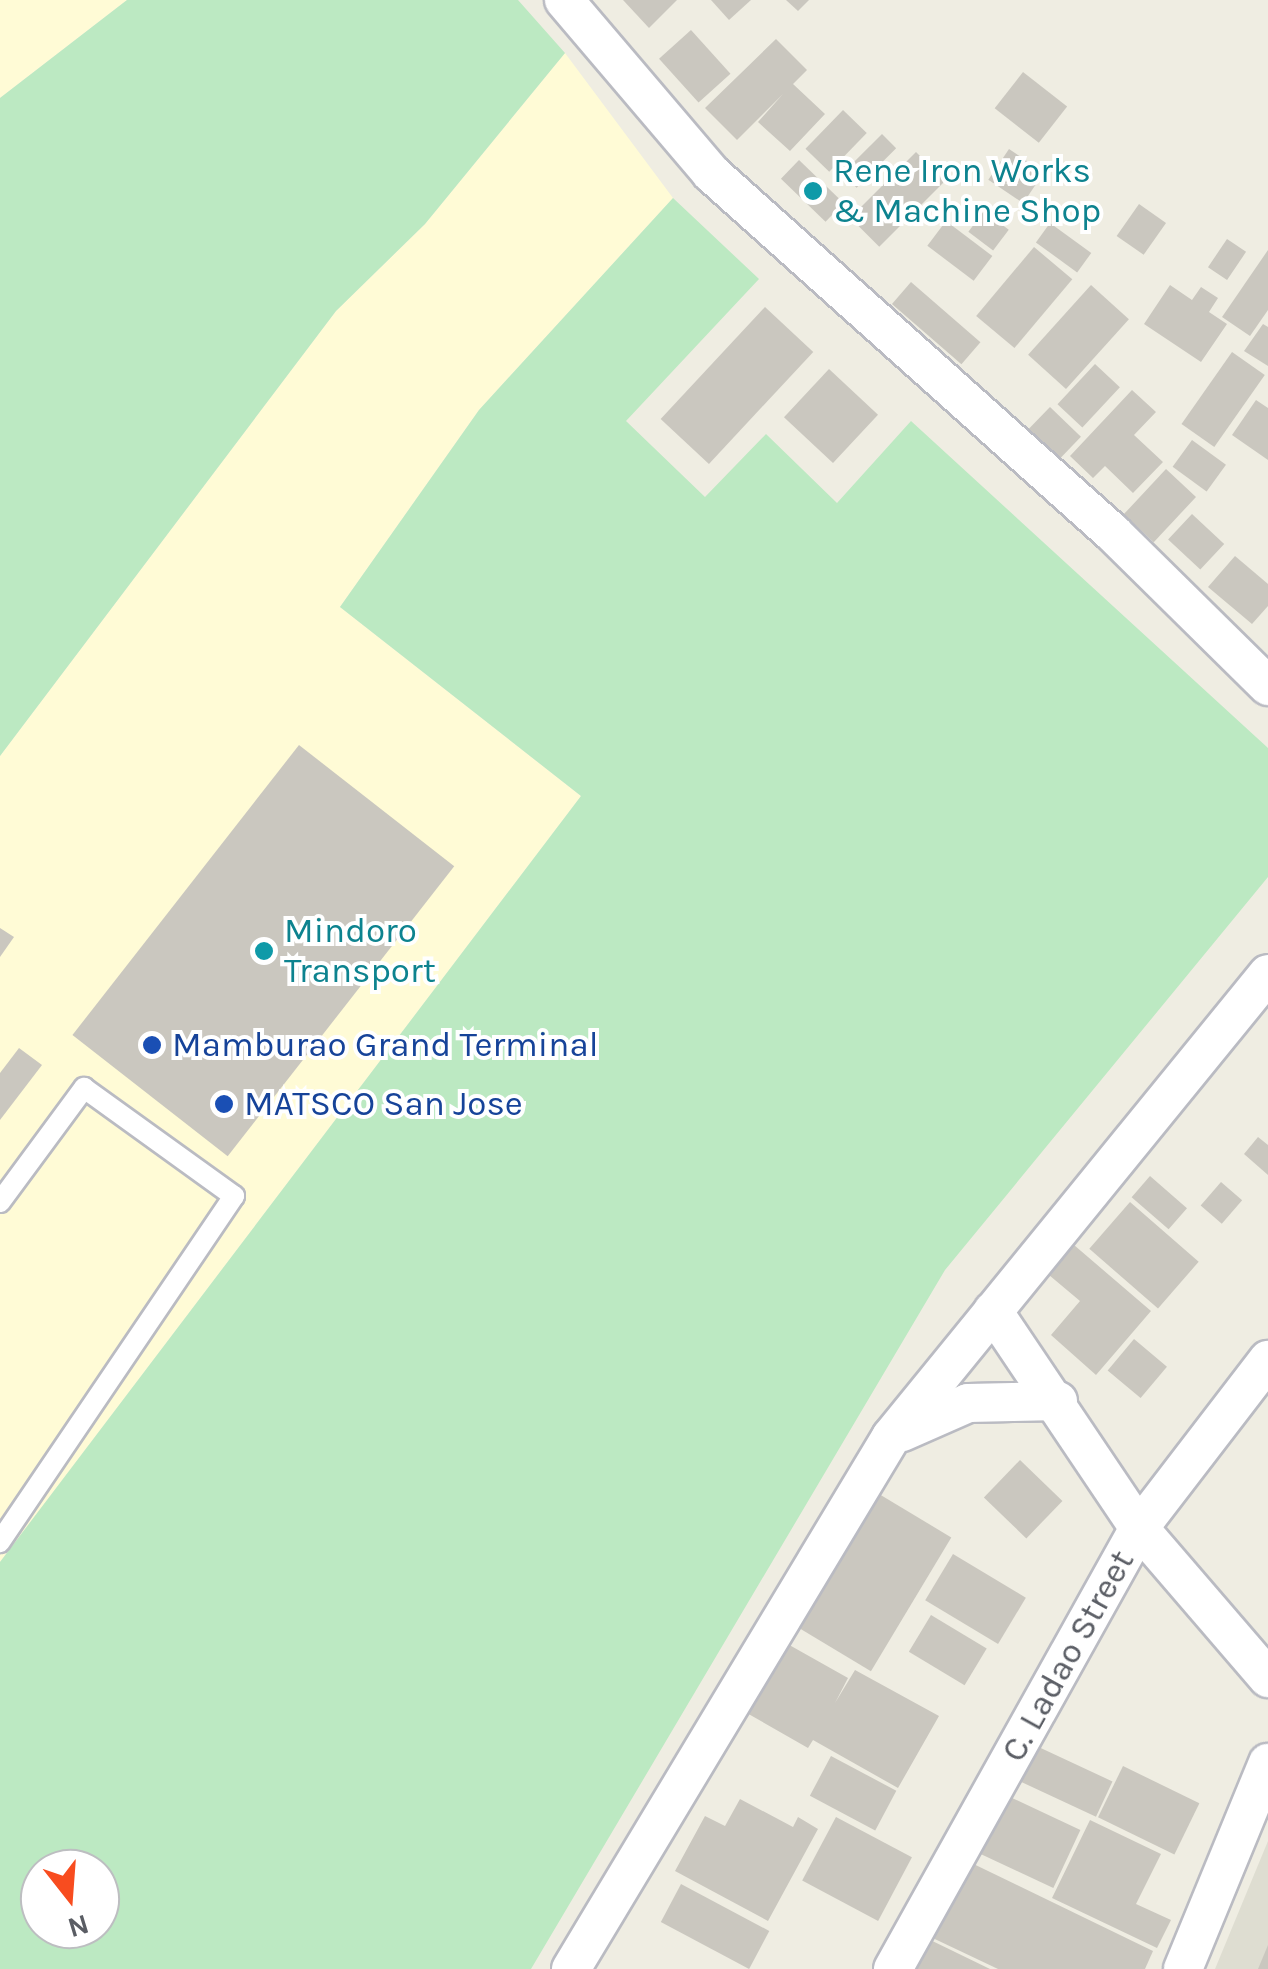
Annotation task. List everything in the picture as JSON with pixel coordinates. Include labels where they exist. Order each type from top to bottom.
[{"type":"street","points":[[564,0],[711,174],[1114,533],[1268,686]]},
{"type":"street","points":[[571,1969],[891,1437],[1268,974]]},
{"type":"street","points":[[993,1311],[1140,1528],[1268,1678]]},
{"type":"street","name":"C. Ladao Street","points":[[893,1969],[1140,1528],[1268,1360]]},
{"type":"street","points":[[891,1437],[968,1403],[1058,1402]]},
{"type":"street","points":[[1183,1969],[1268,1763]]},
{"type":"lane","points":[[0,1202],[84,1088],[234,1196],[0,1542]]},
{"type":"shaded area","points":[[0,0],[127,0],[0,98]]},
{"type":"shaded area","points":[[565,53],[673,198],[479,410],[340,607],[581,796],[0,1562],[0,756],[336,311],[425,224]]},
{"type":"shaded area","points":[[1268,1841],[1268,1969],[1215,1969]]},
{"type":"green space","points":[[127,0],[518,0],[565,53],[425,224],[336,311],[0,756],[0,98]]},
{"type":"green space","points":[[673,198],[759,279],[626,421],[705,497],[766,434],[837,503],[911,421],[1268,748],[1268,877],[945,1270],[531,1969],[0,1969],[0,1562],[581,796],[340,607],[479,410]]},
{"type":"building","points":[[623,0],[677,0],[649,28]]},
{"type":"building","points":[[711,0],[751,0],[729,20]]},
{"type":"building","points":[[786,0],[809,0],[798,11]]},
{"type":"building","points":[[691,30],[730,74],[699,103],[659,59]]},
{"type":"building","points":[[776,39],[807,70],[793,84],[825,114],[790,151],[758,122],[783,94],[737,140],[705,108]]},
{"type":"building","points":[[1023,72],[1067,106],[1039,143],[995,108]]},
{"type":"building","points":[[843,110],[867,133],[829,172],[805,149]]},
{"type":"building","points":[[882,134],[896,148],[857,188],[842,174]]},
{"type":"building","points":[[1009,149],[1044,172],[1023,203],[988,180]]},
{"type":"building","points":[[916,152],[945,181],[879,247],[850,218]]},
{"type":"building","name":"Rene Iron Works & Machine Shop","points":[[799,160],[844,203],[826,222],[781,179]]},
{"type":"building","points":[[1139,204],[1166,223],[1144,255],[1117,236]]},
{"type":"building","points":[[984,211],[1009,230],[993,250],[968,232]]},
{"type":"building","points":[[946,221],[992,256],[974,281],[927,246]]},
{"type":"building","points":[[1050,223],[1091,253],[1077,272],[1036,242]]},
{"type":"building","points":[[1227,239],[1246,252],[1227,280],[1208,267]]},
{"type":"building","points":[[1034,247],[1072,279],[1014,348],[976,316]]},
{"type":"building","points":[[1268,250],[1268,310],[1250,336],[1222,317]]},
{"type":"building","points":[[911,282],[980,342],[961,364],[892,304]]},
{"type":"building","points":[[1091,285],[1129,319],[1066,389],[1028,355]]},
{"type":"building","points":[[1170,285],[1192,300],[1201,287],[1218,298],[1209,312],[1227,324],[1201,362],[1144,324]]},
{"type":"building","points":[[765,307],[813,352],[709,464],[661,419]]},
{"type":"building","points":[[1263,324],[1268,327],[1268,366],[1244,351]]},
{"type":"building","points":[[1232,352],[1265,375],[1214,447],[1182,424]]},
{"type":"building","points":[[1095,364],[1120,387],[1082,427],[1057,404]]},
{"type":"building","points":[[829,369],[878,415],[833,463],[784,417]]},
{"type":"building","points":[[1132,390],[1156,412],[1134,435],[1163,462],[1133,493],[1105,466],[1093,478],[1070,456]]},
{"type":"building","points":[[1256,400],[1268,408],[1268,460],[1232,435]]},
{"type":"building","points":[[1050,407],[1081,437],[1055,464],[1024,434]]},
{"type":"building","points":[[1192,440],[1226,465],[1207,491],[1173,467]]},
{"type":"building","points":[[1166,469],[1196,497],[1154,542],[1124,514]]},
{"type":"building","points":[[1192,514],[1224,544],[1200,570],[1168,540]]},
{"type":"building","points":[[1235,556],[1268,584],[1268,606],[1252,624],[1208,587]]},
{"type":"building","name":"Mindoro Transport","points":[[299,745],[454,866],[228,1156],[72,1035]]},
{"type":"building","points":[[0,928],[14,937],[0,957]]},
{"type":"building","points":[[19,1048],[42,1065],[0,1120],[0,1073]]},
{"type":"building","points":[[1258,1137],[1268,1145],[1268,1175],[1244,1154]]},
{"type":"building","points":[[1150,1176],[1187,1208],[1169,1229],[1132,1197]]},
{"type":"building","points":[[1221,1182],[1242,1200],[1222,1224],[1201,1205]]},
{"type":"building","points":[[1130,1202],[1199,1262],[1158,1308],[1089,1249]]},
{"type":"building","points":[[1074,1245],[1151,1311],[1096,1375],[1051,1335],[1080,1301],[1049,1275]]},
{"type":"building","points":[[1134,1339],[1167,1367],[1141,1398],[1108,1370]]},
{"type":"building","points":[[1020,1460],[1062,1501],[1026,1538],[984,1497]]},
{"type":"building","points":[[869,1488],[951,1537],[871,1671],[789,1622]]},
{"type":"building","points":[[953,1554],[1026,1598],[998,1644],[925,1600]]},
{"type":"building","points":[[931,1615],[987,1648],[965,1685],[909,1652]]},
{"type":"building","points":[[784,1642],[848,1678],[835,1703],[855,1670],[939,1716],[898,1788],[813,1740],[808,1748],[745,1712]]},
{"type":"building","points":[[1030,1743],[1112,1781],[1096,1817],[1014,1778]]},
{"type":"building","points":[[831,1756],[896,1791],[875,1830],[810,1796]]},
{"type":"building","points":[[1123,1766],[1199,1803],[1174,1854],[1098,1817]]},
{"type":"building","points":[[997,1791],[1080,1830],[1053,1888],[970,1849]]},
{"type":"building","points":[[740,1799],[793,1827],[798,1817],[818,1829],[768,1921],[675,1871],[705,1816],[725,1826]]},
{"type":"building","points":[[836,1817],[912,1857],[878,1921],[802,1881]]},
{"type":"building","points":[[1090,1820],[1161,1854],[1136,1904],[1171,1920],[1157,1948],[1052,1898]]},
{"type":"building","points":[[957,1856],[1153,1951],[1145,1969],[998,1969],[920,1932]]},
{"type":"building","points":[[681,1884],[769,1931],[749,1969],[661,1922]]},
{"type":"building","points":[[918,1934],[990,1969],[901,1969]]},
{"type":"building","points":[[1268,1945],[1268,1969],[1258,1969]]},
{"type":"place","name":"Rene Iron Works & Machine Shop","points":[[813,191]]},
{"type":"place","name":"Mindoro Transport","points":[[264,951]]},
{"type":"place","name":"Mamburao Grand Terminal","points":[[152,1045]]},
{"type":"place","name":"MATSCO San Jose","points":[[224,1104]]}]
